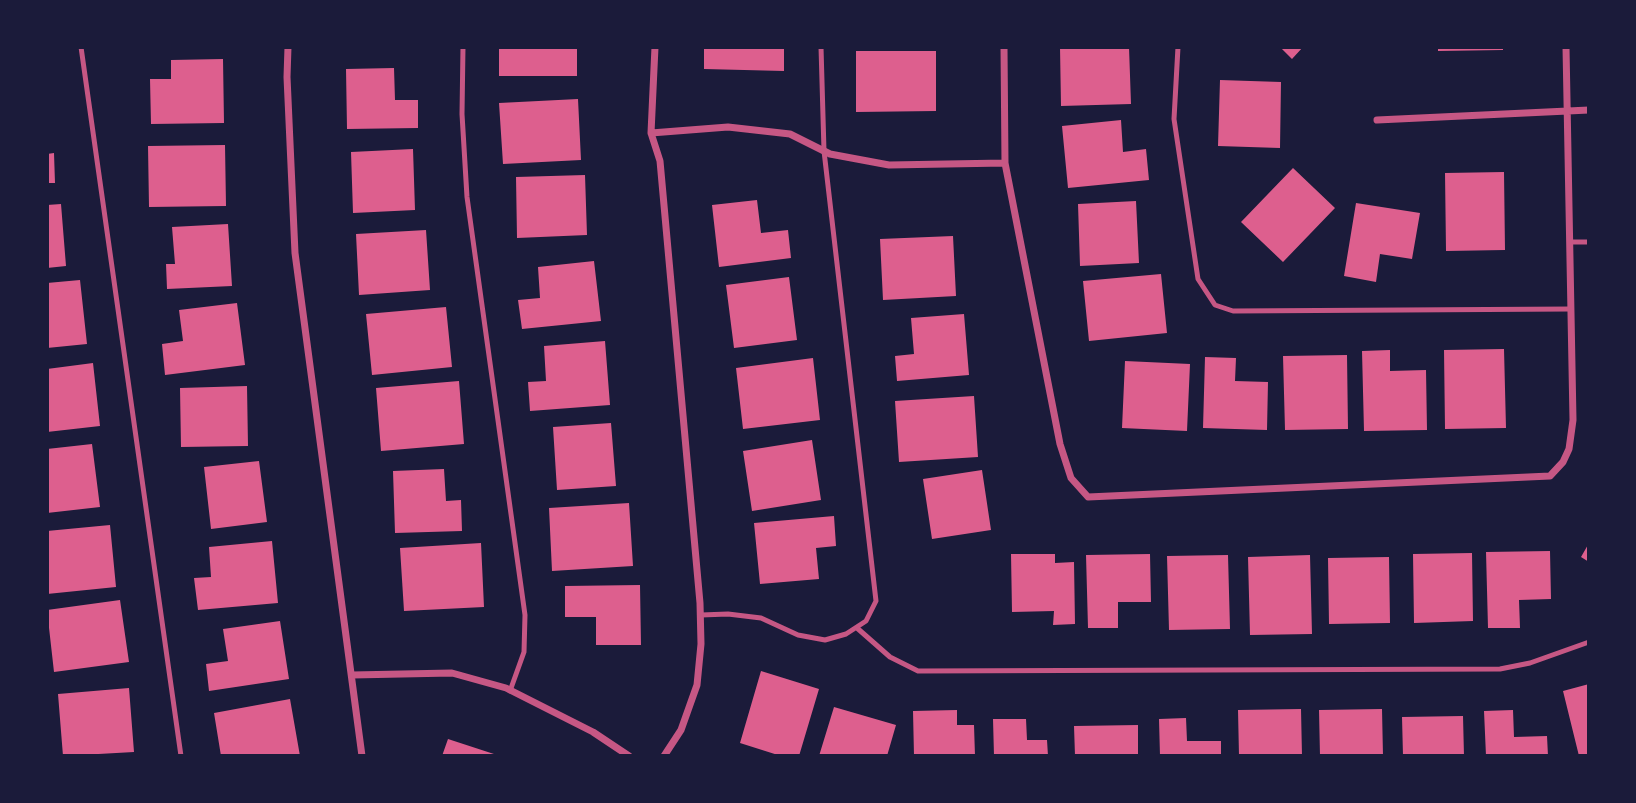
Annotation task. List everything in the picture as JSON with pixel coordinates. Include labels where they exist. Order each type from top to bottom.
[{"type":"street","points":[[288,47],[295,253],[362,756]]},
{"type":"street","points":[[655,47],[651,133],[660,161],[701,615],[697,685],[681,730],[664,756]]},
{"type":"street","points":[[1004,47],[1005,163],[1060,444],[1071,478],[1088,497],[1550,476],[1563,462],[1569,449],[1573,420],[1566,47]]},
{"type":"street","points":[[1377,120],[1589,110]]},
{"type":"street","points":[[651,133],[728,127],[790,134],[824,151],[889,165],[1005,163]]},
{"type":"street","points":[[352,676],[452,673],[510,691],[593,732],[629,756]]},
{"type":"lane","points":[[81,47],[181,756]]},
{"type":"lane","points":[[463,47],[462,114],[467,197],[525,615],[524,652],[510,691]]},
{"type":"lane","points":[[701,615],[727,614],[761,618],[797,635],[825,640],[857,628],[866,621],[876,601],[824,151],[821,47]]},
{"type":"lane","points":[[1178,47],[1174,119],[1198,279],[1215,305],[1233,311],[1571,309]]},
{"type":"lane","points":[[1570,242],[1589,242]]},
{"type":"lane","points":[[857,628],[890,657],[918,671],[1500,669],[1530,663],[1589,642]]},
{"type":"building","points":[[499,47],[577,47],[577,76],[499,76]]},
{"type":"building","points":[[704,47],[784,47],[784,71],[704,69]]},
{"type":"building","points":[[1060,47],[1129,47],[1131,104],[1061,106]]},
{"type":"building","points":[[1280,47],[1303,47],[1292,59]]},
{"type":"building","points":[[1438,47],[1503,47],[1503,50],[1438,51]]},
{"type":"building","points":[[856,51],[936,51],[936,111],[856,112]]},
{"type":"building","points":[[223,59],[224,123],[151,124],[150,79],[171,79],[171,60]]},
{"type":"building","points":[[394,68],[395,100],[418,100],[418,128],[347,129],[346,69]]},
{"type":"building","points":[[1220,80],[1281,82],[1280,148],[1218,146]]},
{"type":"building","points":[[578,99],[581,160],[503,164],[499,103]]},
{"type":"building","points":[[1121,120],[1123,152],[1146,149],[1149,180],[1068,188],[1062,126]]},
{"type":"building","points":[[225,145],[226,206],[149,207],[148,146]]},
{"type":"building","points":[[413,149],[415,210],[353,213],[351,152]]},
{"type":"building","points":[[54,153],[55,183],[47,183],[47,154]]},
{"type":"building","points":[[1293,168],[1335,208],[1283,262],[1241,222]]},
{"type":"building","points":[[1504,172],[1505,250],[1446,251],[1445,173]]},
{"type":"building","points":[[585,175],[587,235],[517,238],[516,177]]},
{"type":"building","points":[[757,200],[761,233],[788,230],[791,258],[719,267],[712,205]]},
{"type":"building","points":[[1136,201],[1139,263],[1080,266],[1078,204]]},
{"type":"building","points":[[1356,203],[1420,213],[1412,259],[1380,254],[1376,282],[1344,276]]},
{"type":"building","points":[[61,204],[66,266],[47,268],[47,205]]},
{"type":"building","points":[[228,224],[232,286],[167,289],[166,264],[175,264],[172,227]]},
{"type":"building","points":[[426,230],[430,290],[359,295],[356,234]]},
{"type":"building","points":[[953,236],[956,296],[883,300],[880,239]]},
{"type":"building","points":[[594,261],[601,321],[522,329],[518,300],[540,298],[538,267]]},
{"type":"building","points":[[1161,274],[1167,333],[1089,341],[1083,281]]},
{"type":"building","points":[[789,277],[797,340],[734,348],[726,285]]},
{"type":"building","points":[[80,280],[87,344],[47,348],[47,283]]},
{"type":"building","points":[[237,303],[245,365],[165,375],[162,344],[183,341],[179,310]]},
{"type":"building","points":[[446,307],[452,367],[372,375],[366,314]]},
{"type":"building","points":[[964,314],[969,375],[897,381],[895,356],[914,354],[911,318]]},
{"type":"building","points":[[605,341],[610,405],[530,411],[528,382],[546,381],[544,346]]},
{"type":"building","points":[[1504,349],[1506,428],[1445,429],[1444,350]]},
{"type":"building","points":[[1390,350],[1390,371],[1426,370],[1427,430],[1364,431],[1362,351]]},
{"type":"building","points":[[1347,355],[1348,429],[1285,430],[1283,356]]},
{"type":"building","points":[[1205,357],[1236,358],[1235,381],[1268,382],[1267,430],[1203,428]]},
{"type":"building","points":[[813,358],[820,420],[743,429],[736,368]]},
{"type":"building","points":[[1125,361],[1190,364],[1187,431],[1122,428]]},
{"type":"building","points":[[93,363],[100,426],[47,432],[47,369]]},
{"type":"building","points":[[459,381],[464,444],[381,451],[376,388]]},
{"type":"building","points":[[247,386],[248,446],[181,447],[180,388]]},
{"type":"building","points":[[974,396],[978,457],[899,462],[895,401]]},
{"type":"building","points":[[611,423],[616,486],[557,490],[553,427]]},
{"type":"building","points":[[812,440],[821,500],[752,511],[743,451]]},
{"type":"building","points":[[92,444],[100,507],[47,513],[47,449]]},
{"type":"building","points":[[259,461],[267,522],[211,529],[204,467]]},
{"type":"building","points":[[444,469],[446,501],[461,500],[462,531],[395,533],[393,471]]},
{"type":"building","points":[[982,470],[991,530],[932,539],[923,479]]},
{"type":"building","points":[[629,503],[633,566],[552,571],[549,508]]},
{"type":"building","points":[[834,516],[836,546],[816,548],[819,579],[760,584],[754,523]]},
{"type":"building","points":[[110,525],[116,587],[47,594],[47,531]]},
{"type":"building","points":[[272,541],[278,603],[198,610],[194,578],[211,577],[209,547]]},
{"type":"building","points":[[481,543],[484,607],[404,611],[400,548]]},
{"type":"building","points":[[1589,543],[1589,562],[1581,557]]},
{"type":"building","points":[[1550,551],[1551,599],[1519,600],[1520,628],[1488,628],[1486,552]]},
{"type":"building","points":[[1472,553],[1473,621],[1414,623],[1413,554]]},
{"type":"building","points":[[1011,554],[1055,554],[1055,563],[1074,562],[1075,624],[1053,625],[1054,611],[1012,612]]},
{"type":"building","points":[[1150,554],[1151,602],[1118,602],[1118,628],[1088,628],[1086,555]]},
{"type":"building","points":[[1228,555],[1230,629],[1169,630],[1167,556]]},
{"type":"building","points":[[1310,555],[1312,634],[1250,635],[1248,557]]},
{"type":"building","points":[[1389,557],[1390,623],[1329,624],[1328,558]]},
{"type":"building","points":[[640,585],[641,645],[596,645],[596,617],[565,617],[565,586]]},
{"type":"building","points":[[120,600],[129,662],[54,672],[47,610]]},
{"type":"building","points":[[280,621],[289,679],[209,691],[206,664],[228,661],[223,629]]},
{"type":"building","points":[[761,671],[819,689],[799,756],[781,756],[740,743]]},
{"type":"building","points":[[1589,684],[1589,756],[1579,756],[1563,691]]},
{"type":"building","points":[[129,688],[134,752],[63,756],[58,694]]},
{"type":"building","points":[[290,699],[300,756],[221,756],[214,713]]},
{"type":"building","points":[[834,707],[896,725],[887,756],[819,756]]},
{"type":"building","points":[[1301,709],[1302,756],[1239,756],[1238,710]]},
{"type":"building","points":[[1382,709],[1383,756],[1320,756],[1319,710]]},
{"type":"building","points":[[957,710],[957,725],[974,725],[975,756],[914,756],[913,711]]},
{"type":"building","points":[[1513,710],[1514,737],[1547,736],[1548,756],[1486,756],[1484,711]]},
{"type":"building","points":[[1463,716],[1464,756],[1403,756],[1402,717]]},
{"type":"building","points":[[1186,718],[1187,741],[1221,741],[1221,756],[1160,756],[1159,719]]},
{"type":"building","points":[[993,719],[1026,719],[1027,740],[1047,740],[1048,756],[994,756]]},
{"type":"building","points":[[1138,725],[1138,756],[1075,756],[1074,726]]},
{"type":"building","points":[[448,739],[497,755],[497,756],[442,756]]}]
